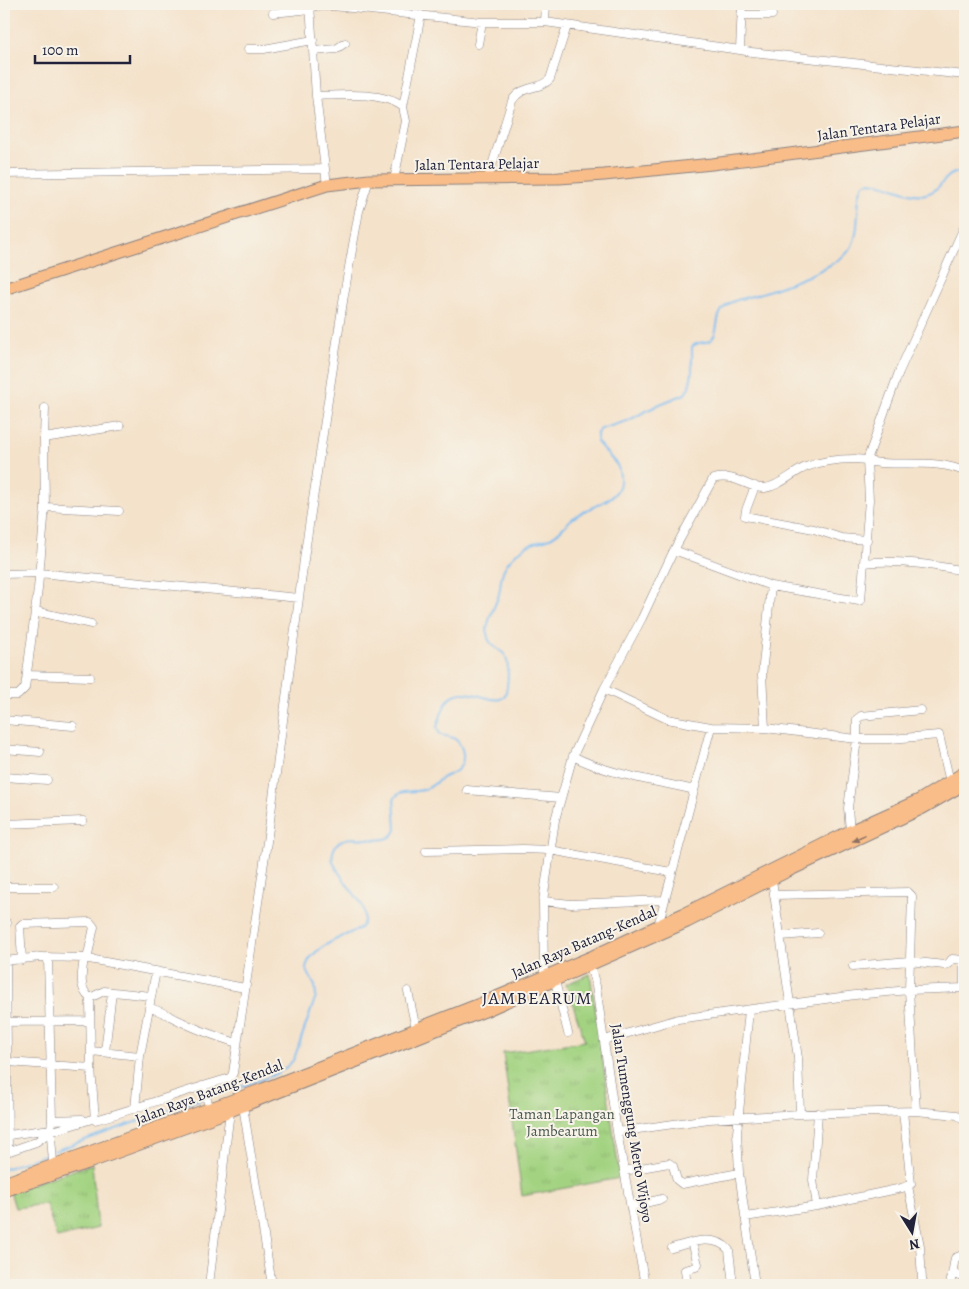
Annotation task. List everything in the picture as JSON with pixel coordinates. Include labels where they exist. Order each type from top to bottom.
[{"type":"highway","name":"Jalan Tentara Pelajar","points":[[4,289],[327,185],[369,180],[559,178],[623,173],[712,164],[965,130]]},
{"type":"highway","name":"Jalan Raya Batang-Kendal","points":[[4,1182],[53,1160],[549,979],[590,966],[687,922],[850,831],[919,800],[965,772]]},
{"type":"highway","name":"Jalan Raya Batang-Kendal","points":[[4,1191],[85,1164],[230,1111],[485,1011],[658,926],[749,887],[772,880],[923,808],[965,784]]},
{"type":"street","points":[[545,22],[546,4]]},
{"type":"street","points":[[740,50],[742,4]]},
{"type":"street","points":[[310,6],[316,96],[327,185]]},
{"type":"street","points":[[273,13],[310,6],[333,6],[482,22],[545,22],[752,52],[965,75]]},
{"type":"street","points":[[394,180],[406,121],[403,107],[422,15]]},
{"type":"street","points":[[741,15],[772,15]]},
{"type":"street","points":[[478,44],[482,22]]},
{"type":"street","points":[[488,178],[512,101],[521,91],[546,83],[550,79],[567,26]]},
{"type":"street","points":[[248,49],[264,49],[312,40]]},
{"type":"street","points":[[314,51],[336,50],[345,43]]},
{"type":"street","points":[[316,96],[337,95],[388,98],[403,107]]},
{"type":"street","points":[[4,174],[324,168]]},
{"type":"street","points":[[9,1135],[50,1131],[94,1120],[135,1109],[231,1077],[269,828],[299,598],[344,295],[359,212],[369,180]]},
{"type":"street","points":[[674,550],[771,586],[860,602],[863,598],[867,540],[866,460],[899,372],[965,225]]},
{"type":"street","points":[[4,695],[18,695],[23,692],[27,675],[45,507],[45,408]]},
{"type":"street","points":[[44,438],[120,426]]},
{"type":"street","points":[[568,1033],[549,979],[542,927],[543,901],[555,820],[573,756],[604,689],[642,618],[674,550],[714,479],[723,477],[766,488],[806,468],[828,461],[854,459],[878,463],[942,464],[965,472]]},
{"type":"street","points":[[755,486],[745,516],[814,529],[842,538],[867,540]]},
{"type":"street","points":[[45,507],[119,511]]},
{"type":"street","points":[[864,563],[906,563],[941,566],[965,571]]},
{"type":"street","points":[[4,574],[39,574],[116,580],[299,598]]},
{"type":"street","points":[[765,728],[762,675],[771,586]]},
{"type":"street","points":[[35,611],[91,624]]},
{"type":"street","points":[[27,675],[90,677]]},
{"type":"street","points":[[604,689],[667,718],[710,727],[765,728],[857,739],[890,739],[939,735],[950,782]]},
{"type":"street","points":[[850,831],[848,808],[859,717],[921,710]]},
{"type":"street","points":[[4,720],[73,726]]},
{"type":"street","points":[[658,926],[710,727]]},
{"type":"street","points":[[4,748],[40,752]]},
{"type":"street","points":[[573,756],[603,768],[694,790]]},
{"type":"street","points":[[4,777],[47,780]]},
{"type":"street","points":[[467,790],[561,798]]},
{"type":"street","points":[[4,824],[83,821]]},
{"type":"street","points":[[426,851],[522,848],[550,850],[672,872]]},
{"type":"street","points":[[772,880],[798,1058],[800,1114]]},
{"type":"street","points":[[4,887],[54,887]]},
{"type":"street","points":[[774,895],[908,892],[912,896],[909,990],[916,1112]]},
{"type":"street","points":[[543,901],[571,904],[664,900]]},
{"type":"street","points":[[22,960],[20,926],[22,924],[90,922],[94,927],[85,959],[82,986],[85,994],[90,998]]},
{"type":"street","points":[[781,936],[818,933]]},
{"type":"street","points":[[50,1131],[36,1142],[6,1152],[9,1135],[5,961],[48,957],[85,959],[245,988]]},
{"type":"street","points":[[48,957],[52,1120],[50,1131],[53,1160]]},
{"type":"street","points":[[604,1040],[678,1019],[855,995],[909,990],[965,988],[964,960],[952,959],[948,964],[944,965],[909,961],[853,966]]},
{"type":"street","name":"Jalan Tumenggung Merto Wijoyo","points":[[590,966],[596,986],[617,1132],[645,1285]]},
{"type":"street","points":[[135,1109],[140,1056],[156,971]]},
{"type":"street","points":[[90,998],[104,991],[151,996]]},
{"type":"street","points":[[408,991],[416,1029]]},
{"type":"street","points":[[105,1052],[112,992]]},
{"type":"street","points":[[90,998],[90,1051],[94,1120]]},
{"type":"street","points":[[150,1008],[165,1012],[210,1035],[237,1043]]},
{"type":"street","points":[[749,1010],[738,1133],[740,1173],[755,1285]]},
{"type":"street","points":[[5,1022],[90,1021]]},
{"type":"street","points":[[90,1051],[140,1056]]},
{"type":"street","points":[[8,1062],[91,1068]]},
{"type":"street","points":[[202,1087],[209,1104]]},
{"type":"street","points":[[242,1106],[272,1285]]},
{"type":"street","points":[[210,1285],[230,1111]]},
{"type":"street","points":[[903,1112],[911,1182],[908,1186],[918,1232],[924,1285]]},
{"type":"street","points":[[617,1132],[662,1124],[739,1116],[818,1113],[916,1112],[957,1115],[965,1120]]},
{"type":"street","points":[[817,1206],[813,1180],[818,1113]]},
{"type":"street","points":[[52,1120],[94,1120]]},
{"type":"street","points":[[624,1171],[669,1163],[673,1166],[677,1180],[682,1184],[740,1173]]},
{"type":"street","points":[[746,1218],[817,1206],[908,1186]]},
{"type":"street","points":[[632,1206],[662,1199]]},
{"type":"street","points":[[672,1248],[692,1242],[712,1240],[726,1247],[729,1250],[733,1285]]},
{"type":"street","points":[[687,1285],[685,1270],[696,1267],[698,1264],[692,1242]]},
{"type":"street","points":[[950,1285],[955,1258],[965,1254]]},
{"type":"street","points":[[952,1274],[965,1277]]},
{"type":"green space","name":"Taman Lapangan Jambearum","points":[[590,974],[620,1178],[522,1196],[503,1053],[585,1041],[566,984]]},
{"type":"green space","points":[[92,1164],[98,1228],[57,1238],[46,1204],[15,1208],[10,1191]]},
{"type":"waterway","points":[[207,1096],[267,1078],[287,1067],[294,1059],[316,996],[315,986],[306,969],[311,957],[322,947],[359,929],[364,920],[364,909],[361,903],[334,864],[332,857],[334,849],[344,839],[381,840],[391,837],[396,830],[394,799],[397,795],[404,792],[426,789],[454,772],[462,764],[463,755],[458,742],[453,738],[440,735],[437,727],[445,705],[456,694],[472,694],[495,699],[501,699],[505,695],[508,674],[506,657],[491,643],[488,638],[487,627],[499,594],[502,575],[506,566],[514,555],[525,547],[554,536],[576,516],[610,498],[616,493],[619,486],[620,477],[617,465],[597,442],[597,433],[601,429],[627,421],[685,394],[689,387],[692,373],[692,347],[712,339],[724,307],[730,303],[804,277],[827,267],[846,254],[852,247],[855,237],[859,196],[865,183],[878,183],[911,193],[926,194],[937,189],[952,174],[965,172]]},
{"type":"waterway","points":[[54,1151],[203,1098]]},
{"type":"waterway","points":[[4,1169],[50,1153]]},
{"type":"district","name":"JAMBEARUM","points":[[537,998]]}]
